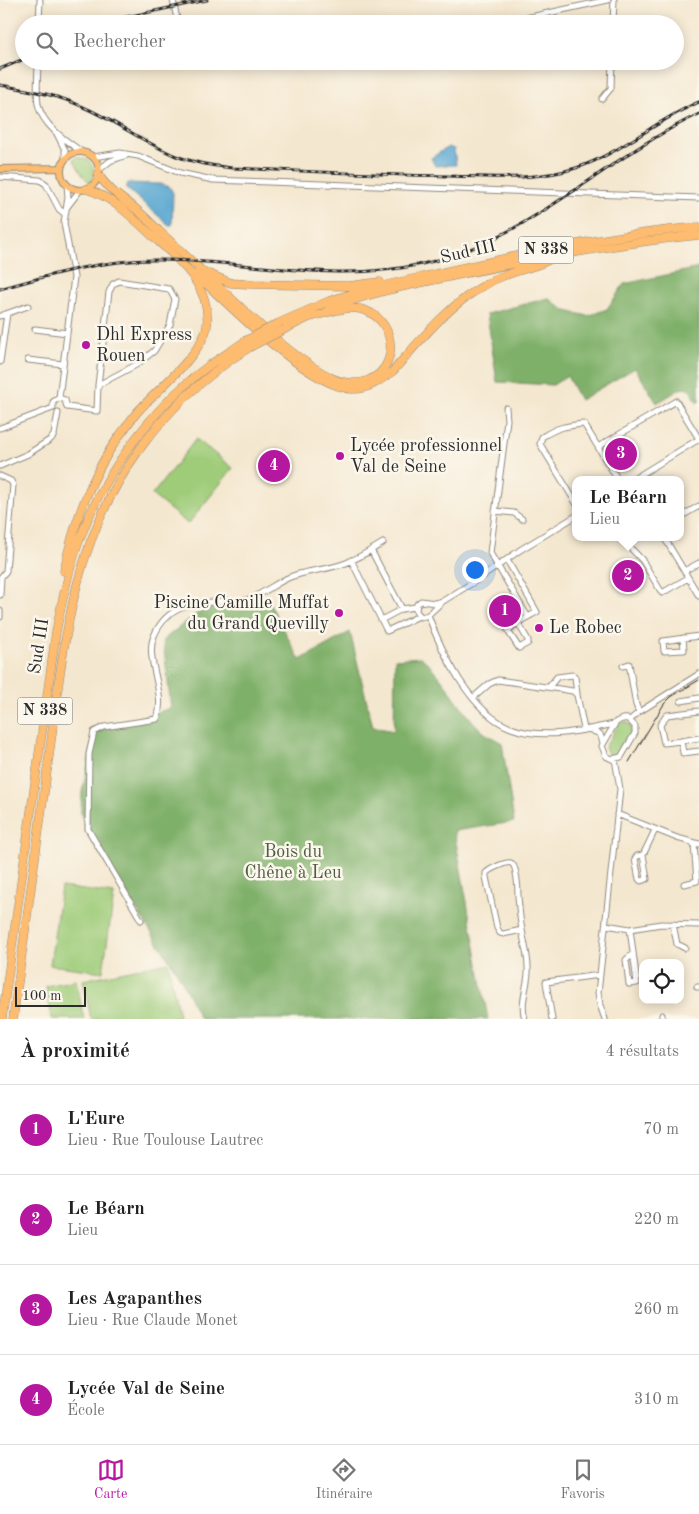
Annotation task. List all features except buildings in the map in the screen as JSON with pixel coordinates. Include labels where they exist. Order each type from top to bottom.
[{"type":"highway","points":[[99,172],[112,191],[139,212],[275,338],[310,364],[333,378],[348,383],[369,380],[384,368],[389,359],[391,341],[384,325],[374,315],[360,310],[345,309],[311,317]]},
{"type":"highway","points":[[56,632],[68,552],[86,500],[100,469],[118,437],[139,410],[189,358],[202,341],[207,327],[204,295],[195,278],[176,257],[128,213],[97,193],[83,189]]},
{"type":"highway","name":"Sud III","points":[[282,326],[337,299],[360,291],[575,243],[652,231],[699,227]]},
{"type":"highway","name":"Sud III","points":[[282,326],[381,292],[558,254],[699,234]]},
{"type":"highway","points":[[176,257],[257,331],[294,360],[324,380],[340,387],[354,389],[366,388],[382,380],[452,306],[490,282],[513,271],[550,261],[558,254]]},
{"type":"highway","points":[[187,257],[214,277],[231,283],[349,286],[386,282],[395,283]]},
{"type":"highway","name":"N 338","points":[[248,344],[282,326]]},
{"type":"highway","name":"Sud III","points":[[2,1019],[56,632],[66,586],[81,535],[101,491],[148,423],[173,397],[206,368],[248,344]]},
{"type":"highway","name":"Sud III","points":[[13,1019],[63,656],[77,585],[93,536],[111,493],[154,429],[195,387],[248,344]]},
{"type":"main road","points":[[82,152],[93,157],[99,172],[94,183],[83,189],[67,185],[62,178],[61,168],[65,159],[73,153],[82,152]]},
{"type":"main road","points":[[0,169],[61,168]]},
{"type":"street","points":[[39,15],[40,0]]},
{"type":"street","points":[[173,0],[176,15]]},
{"type":"street","points":[[539,15],[608,0]]},
{"type":"street","points":[[613,15],[614,0]]},
{"type":"street","points":[[38,70],[38,105],[43,116],[56,131],[82,152]]},
{"type":"street","points":[[602,99],[611,88],[612,70]]},
{"type":"street","points":[[56,131],[65,150],[65,159]]},
{"type":"street","points":[[93,157],[120,153],[130,154],[180,173],[213,180],[699,198]]},
{"type":"street","points":[[99,172],[110,161],[130,154]]},
{"type":"street","points":[[0,176],[40,180],[46,184],[59,209],[65,214]]},
{"type":"street","points":[[58,413],[53,408],[53,402],[59,398],[74,277],[65,229],[68,197],[67,185]]},
{"type":"street","points":[[67,207],[83,189]]},
{"type":"street","points":[[67,407],[97,411],[98,385],[109,292],[113,284],[119,281],[169,289],[175,299],[170,324],[154,351],[136,365],[98,385]]},
{"type":"street","points":[[0,316],[28,306]]},
{"type":"street","points":[[0,362],[7,314]]},
{"type":"street","points":[[35,329],[67,333]]},
{"type":"street","points":[[28,360],[63,364]]},
{"type":"street","points":[[59,398],[65,400],[67,407]]},
{"type":"street","points":[[598,447],[676,401],[699,439],[639,476]]},
{"type":"street","points":[[58,413],[64,411],[67,407]]},
{"type":"street","points":[[0,428],[53,408]]},
{"type":"street","points":[[506,408],[507,420],[490,553],[528,617]]},
{"type":"street","points":[[0,466],[28,454],[51,438],[54,435],[58,413]]},
{"type":"street","points":[[572,496],[540,444],[542,437],[562,426],[584,424],[616,476]]},
{"type":"street","points":[[0,476],[11,481],[13,485],[7,569],[1,577],[0,595]]},
{"type":"street","points":[[684,515],[699,506]]},
{"type":"street","points":[[495,511],[514,513],[522,519]]},
{"type":"street","points":[[381,620],[402,609],[415,607],[421,601],[435,603],[443,600],[572,518]]},
{"type":"street","points":[[624,541],[642,560],[662,593],[688,578]]},
{"type":"street","points":[[666,541],[699,596]]},
{"type":"street","points":[[141,920],[88,829],[89,754],[94,732],[104,727],[157,719],[160,712],[160,695],[152,651],[153,639],[160,624],[179,608],[190,604],[248,600],[289,578],[345,564],[383,543]]},
{"type":"street","points":[[371,550],[402,609]]},
{"type":"street","points":[[351,560],[387,632],[419,616],[424,617],[443,600]]},
{"type":"street","points":[[507,560],[537,612],[518,623],[508,630],[519,648],[528,643],[528,640],[518,623]]},
{"type":"street","points":[[684,571],[699,563]]},
{"type":"street","points":[[0,568],[7,569]]},
{"type":"street","points":[[428,602],[432,606],[430,613],[451,667],[473,698],[494,718],[510,728],[546,733],[586,729],[625,718],[630,720],[635,726],[635,733],[623,754],[615,759]]},
{"type":"street","points":[[415,607],[419,616]]},
{"type":"street","points":[[683,638],[699,636]]},
{"type":"street","points":[[623,666],[629,664],[636,705],[639,712]]},
{"type":"street","points":[[630,720],[639,712],[699,674]]},
{"type":"street","points":[[549,688],[557,676],[572,675],[575,677],[577,695],[586,729]]},
{"type":"street","points":[[473,698],[494,681],[573,691],[577,695]]},
{"type":"street","points":[[681,701],[699,698]]},
{"type":"street","points":[[699,711],[667,716],[660,725],[664,743],[699,738]]},
{"type":"street","points":[[603,743],[616,722]]},
{"type":"street","points":[[586,729],[600,734],[603,751],[606,756],[615,759]]},
{"type":"street","points":[[681,741],[683,753],[699,751]]},
{"type":"street","points":[[605,1019],[598,993],[620,785],[615,759]]},
{"type":"street","points":[[617,814],[696,844],[697,881],[684,884]]},
{"type":"street","points":[[643,855],[637,856],[635,859],[641,882],[648,879],[643,855],[655,830]]},
{"type":"street","points":[[522,930],[500,933],[497,928],[486,877],[486,873],[489,870],[508,862],[514,866],[528,962],[523,1011],[525,1019]]},
{"type":"street","points":[[606,925],[630,929],[661,924],[699,925]]},
{"type":"street","points":[[673,924],[677,944],[685,948]]},
{"type":"street","points":[[630,929],[637,983],[628,984],[626,960],[633,954]]},
{"type":"street","points":[[552,1019],[546,982],[600,976]]},
{"type":"green space","points":[[77,157],[88,160],[92,165],[94,174],[90,183],[83,176],[73,159]]},
{"type":"green space","points":[[699,268],[699,402],[697,402],[690,389],[682,388],[657,403],[635,368],[580,400],[567,376],[553,385],[497,382],[487,314],[548,298],[566,311],[588,316],[607,309],[624,284]]},
{"type":"green space","points":[[196,439],[233,468],[188,524],[152,495]]},
{"type":"green space","name":"Bois du Chêne à Leu","points":[[268,600],[300,660],[350,632],[373,727],[394,731],[395,659],[421,657],[430,665],[466,713],[484,733],[502,743],[514,822],[454,831],[488,1019],[200,1019],[181,979],[86,832],[81,812],[82,792],[95,732],[171,708],[163,640],[196,614],[234,601]]},
{"type":"green space","points":[[623,721],[630,724],[632,732],[618,754],[609,756],[605,747],[619,724]]},
{"type":"green space","points":[[61,887],[114,894],[103,972],[50,965]]},
{"type":"green space","points":[[168,962],[179,1016],[166,1019],[91,1019],[83,980]]},
{"type":"green space","points":[[76,980],[84,1019],[52,1019],[46,986]]},
{"type":"water","points":[[448,147],[454,149],[456,165],[435,166],[431,158]]},
{"type":"water","points":[[128,183],[161,184],[170,187],[173,193],[172,225],[169,225],[126,188]]},
{"type":"tram line","points":[[629,762],[664,704],[671,697],[699,680]]},
{"type":"railway","points":[[136,15],[207,0]]},
{"type":"railway","points":[[0,69],[15,63]]},
{"type":"railway","points":[[0,85],[62,98],[105,118],[176,156],[204,164],[232,168],[480,177],[528,177],[576,168],[623,146],[683,109],[699,102]]},
{"type":"railway","points":[[0,289],[79,268],[139,260],[225,263],[323,272],[389,270],[422,264],[460,253],[496,237],[531,218],[664,132],[699,114]]},
{"type":"place","name":"Dhl Express Rouen","points":[[86,345]]},
{"type":"place","name":"Les Agapanthes","points":[[621,454]]},
{"type":"place","name":"Lycée professionnel Val de Seine","points":[[340,456]]},
{"type":"place","name":"Lycée Val de Seine","points":[[274,466]]},
{"type":"place","name":"Le Béarn","points":[[628,576]]},
{"type":"place","name":"L'Eure","points":[[505,611]]},
{"type":"place","name":"Piscine Camille Muffat du Grand Quevilly","points":[[339,613]]},
{"type":"place","name":"Le Robec","points":[[539,628]]}]
